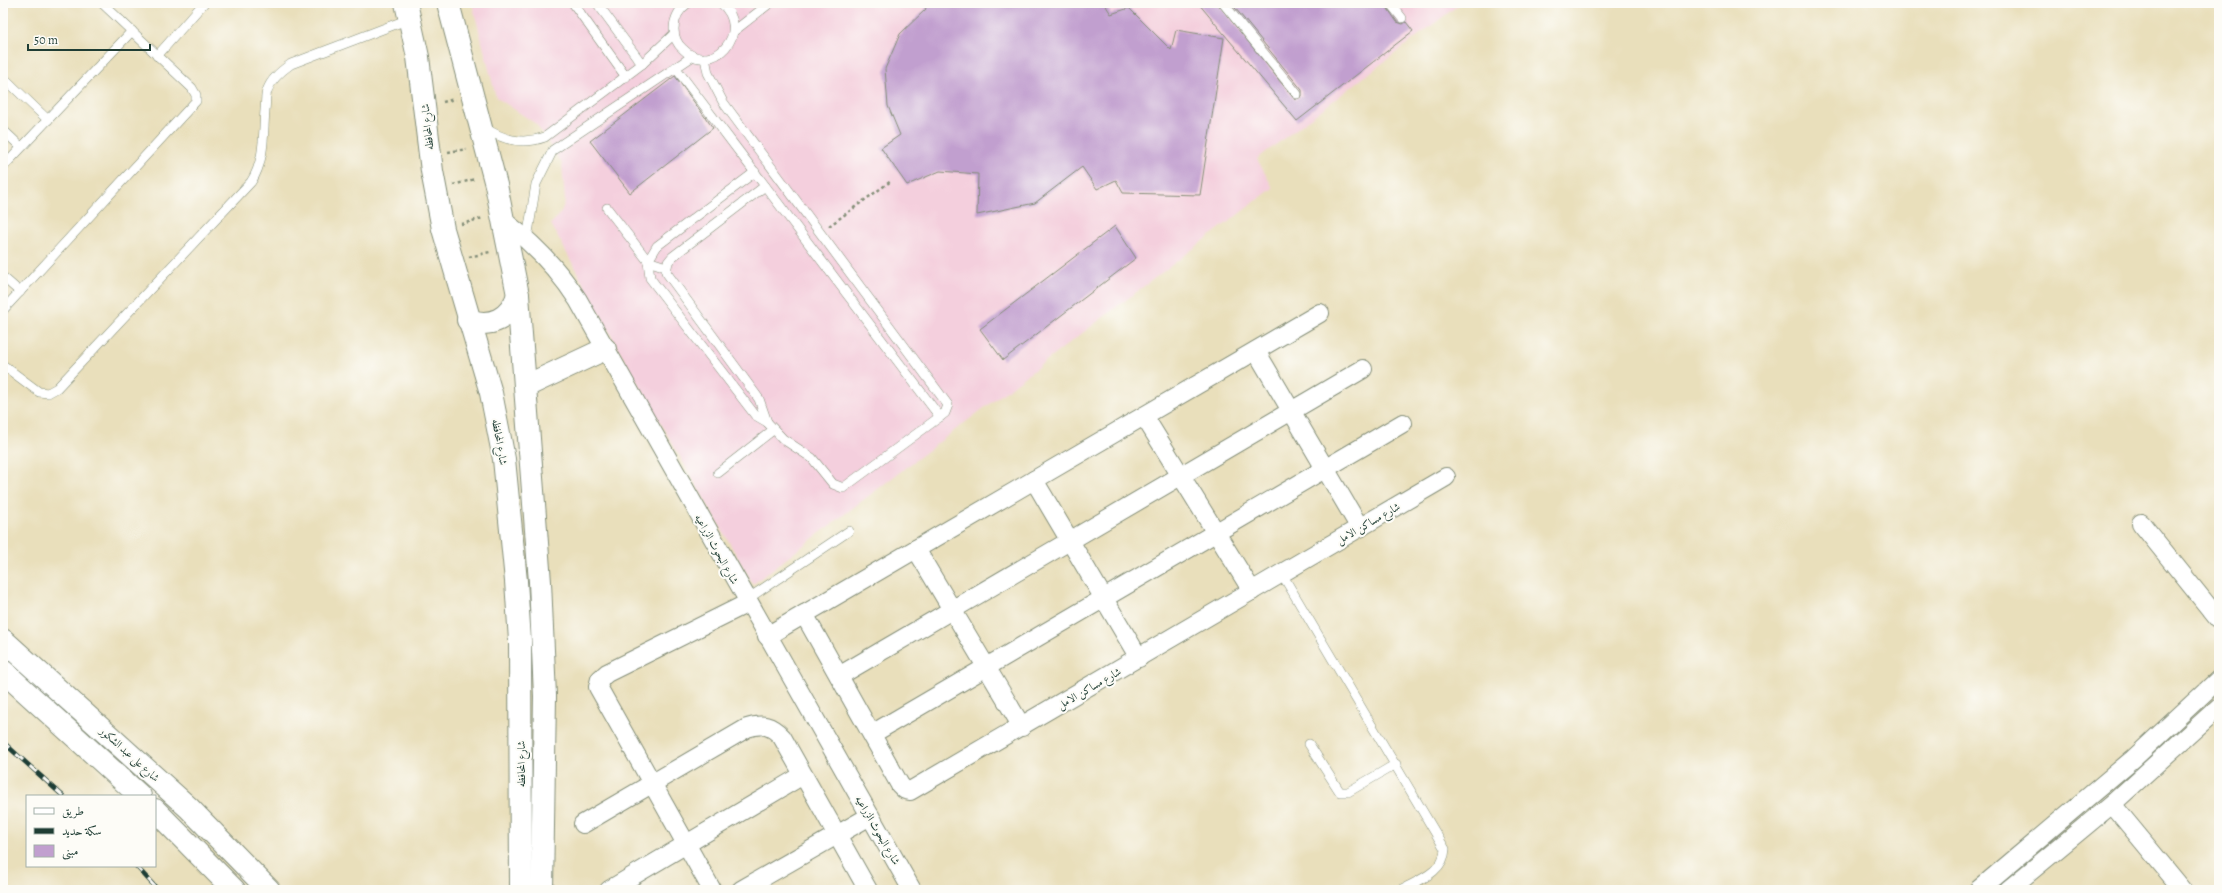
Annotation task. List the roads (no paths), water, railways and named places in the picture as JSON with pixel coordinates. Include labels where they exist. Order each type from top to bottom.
[{"type":"main road","name":"شارع المحافظه","points":[[448,3],[504,217],[518,243],[518,295],[540,582],[545,696],[542,890]]},
{"type":"main road","name":"شارع المحافظه","points":[[408,11],[425,106],[430,155],[443,229],[451,262],[487,380],[498,424],[504,459],[516,581],[521,686],[521,890]]},
{"type":"main road","points":[[468,320],[478,323],[489,323],[499,320],[514,306],[518,295]]},
{"type":"main road","points":[[526,386],[605,349]]},
{"type":"main road","name":"شارع على عبد الشكور","points":[[3,640],[173,792],[269,890]]},
{"type":"main road","name":"شارع على عبد الشكور","points":[[3,671],[139,795]]},
{"type":"main road","points":[[156,811],[234,890]]},
{"type":"street","name":"شارع البحوث الزراعيه","points":[[518,243],[562,276],[605,349],[766,636],[912,890]]},
{"type":"street","points":[[766,636],[1320,313]]},
{"type":"street","points":[[1256,351],[1360,528]]},
{"type":"street","points":[[839,676],[1363,369]]},
{"type":"street","points":[[1144,416],[1252,592]]},
{"type":"street","points":[[872,734],[1403,423]]},
{"type":"street","name":"شارع مساكن الامل","points":[[804,614],[900,785],[905,790],[910,791],[1022,727],[1446,477]]},
{"type":"street","points":[[1034,480],[1139,658]]},
{"type":"street","points":[[2141,523],[2219,620]]},
{"type":"street","points":[[916,549],[1022,727]]},
{"type":"street","points":[[712,890],[601,696],[598,687],[600,679],[607,673],[747,602]]},
{"type":"street","points":[[1978,890],[2132,759],[2219,679]]},
{"type":"street","points":[[2008,890],[2112,804],[2219,707]]},
{"type":"street","points":[[583,824],[747,728],[756,725],[766,725],[778,733],[868,890]]},
{"type":"street","points":[[609,890],[803,775]]},
{"type":"street","points":[[2112,804],[2183,890]]},
{"type":"street","points":[[741,890],[870,816]]},
{"type":"lane","points":[[3,310],[196,101],[196,95],[192,88],[102,3]]},
{"type":"lane","points":[[157,56],[204,3]]},
{"type":"lane","points":[[573,3],[626,77]]},
{"type":"lane","points":[[597,3],[642,64]]},
{"type":"lane","points":[[688,3],[677,14],[674,24],[674,34],[681,47],[693,56],[705,58],[714,56],[727,46],[734,31],[770,3]]},
{"type":"lane","points":[[721,3],[731,15],[734,31]]},
{"type":"lane","points":[[1224,3],[1297,94]]},
{"type":"lane","points":[[1390,3],[1402,18]]},
{"type":"lane","points":[[3,364],[38,392],[48,393],[57,388],[251,182],[256,173],[262,154],[266,92],[272,81],[281,71],[291,64],[408,11]]},
{"type":"lane","points":[[3,167],[132,31]]},
{"type":"lane","points":[[479,123],[492,132],[521,142],[534,141],[545,137],[626,77],[674,34]]},
{"type":"lane","points":[[518,243],[536,184],[553,150],[693,56]]},
{"type":"lane","points":[[705,58],[708,73],[723,102],[946,399],[947,409],[940,417],[843,488],[833,484],[812,458],[773,430],[767,422],[759,399],[668,278],[666,267],[672,257],[766,186]]},
{"type":"lane","points":[[675,67],[940,417]]},
{"type":"lane","points":[[3,77],[48,120]]},
{"type":"lane","points":[[3,130],[21,147]]},
{"type":"lane","points":[[648,261],[657,246],[755,172]]},
{"type":"lane","points":[[607,208],[648,261],[650,278],[654,286],[748,407],[755,415],[767,422]]},
{"type":"lane","points":[[648,261],[666,267]]},
{"type":"lane","points":[[3,277],[20,292]]},
{"type":"lane","points":[[718,473],[773,430]]},
{"type":"lane","points":[[747,602],[849,531]]},
{"type":"lane","points":[[1282,574],[1445,849],[1445,858],[1440,867],[1401,890]]},
{"type":"lane","points":[[1308,744],[1340,792],[1348,792],[1396,764]]},
{"type":"railway","points":[[3,742],[62,795]]},
{"type":"railway","points":[[137,867],[158,890]]}]
